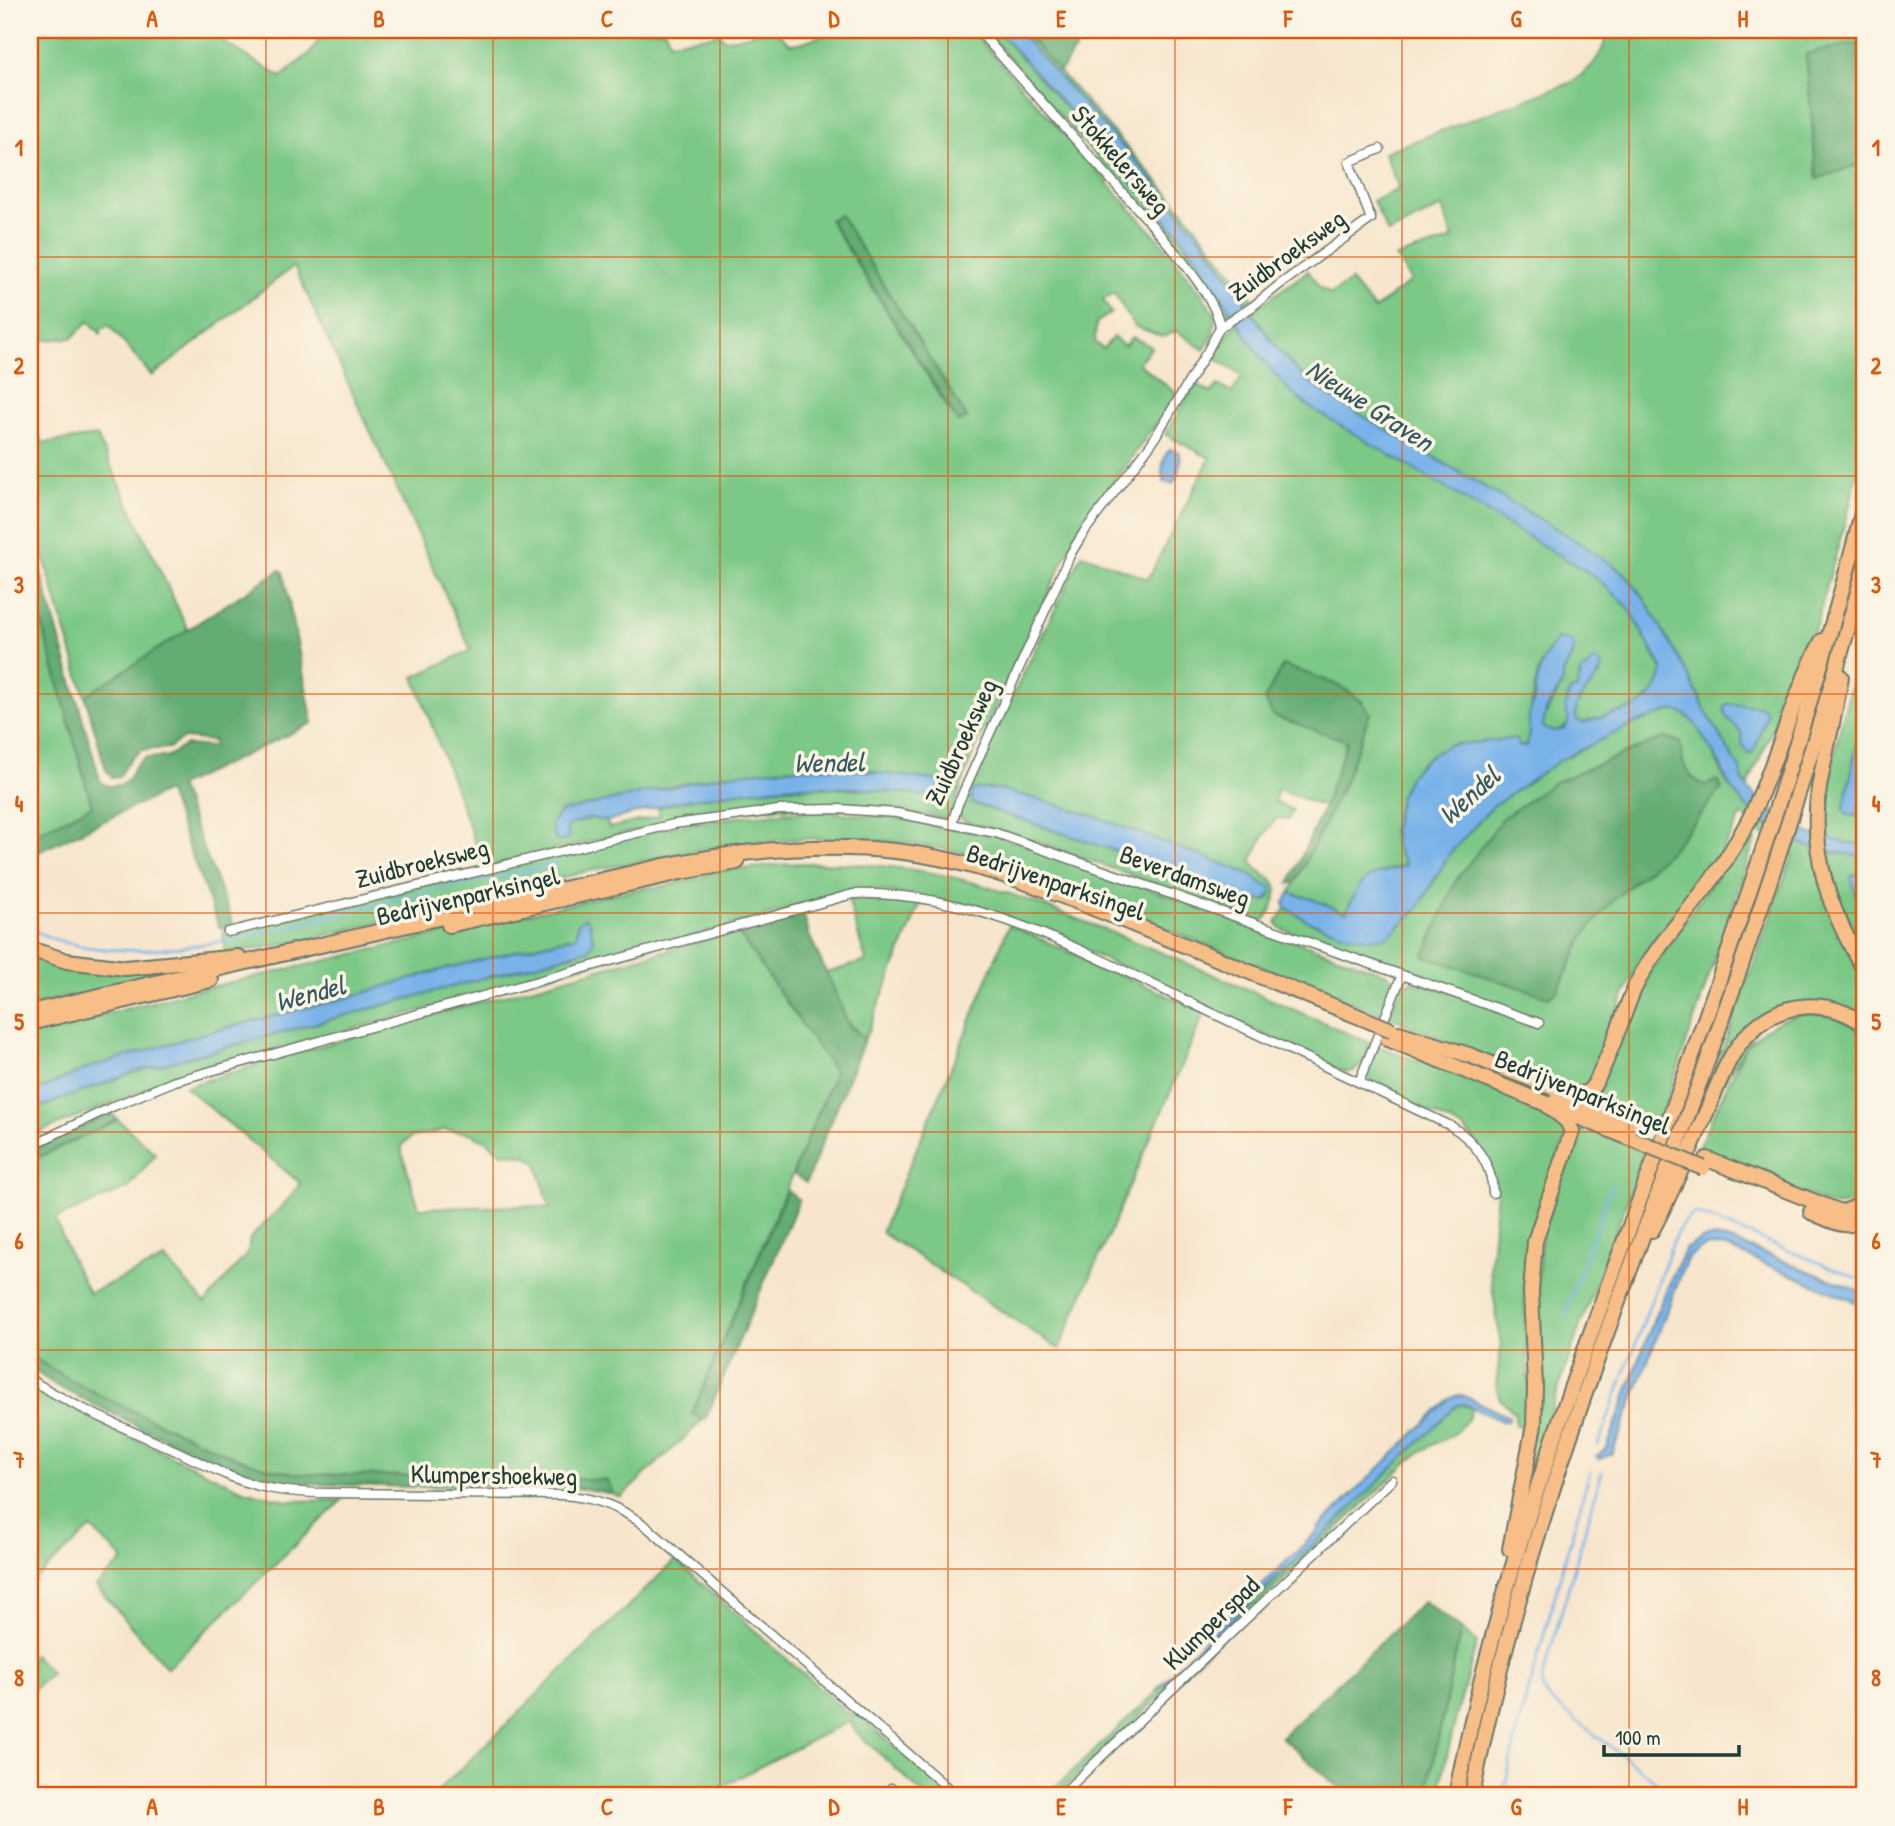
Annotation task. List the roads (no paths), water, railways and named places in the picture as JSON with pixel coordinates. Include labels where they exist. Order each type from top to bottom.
[{"type":"highway","points":[[1456,1796],[1502,1603],[1543,1467],[1769,837],[1836,615],[1865,502]]},
{"type":"highway","points":[[1472,1796],[1492,1698],[1540,1524],[1582,1399],[1742,963],[1793,813],[1865,566]]},
{"type":"highway","points":[[1393,1034],[1469,1055],[1569,1094],[1586,1093],[1595,1083],[1643,971],[1662,942],[1716,875],[1749,820],[1808,668],[1836,615]]},
{"type":"highway","points":[[1849,625],[1835,718],[1819,788],[1817,826],[1828,897],[1846,938],[1865,971]]},
{"type":"highway","name":"Bedrijvenparksingel","points":[[30,1012],[707,857],[783,848],[862,848],[940,858],[1011,877],[1118,918],[1370,1027]]},
{"type":"highway","name":"Bedrijvenparksingel","points":[[30,1023],[681,872],[745,861],[826,856],[917,864],[978,877],[1024,891],[1393,1034],[1705,1164],[1837,1223],[1846,1225],[1860,1216]]},
{"type":"highway","points":[[30,949],[67,961],[126,968],[231,957],[274,956]]},
{"type":"highway","points":[[30,1033],[87,1017],[136,998]]},
{"type":"highway","points":[[1625,1281],[1668,1201],[1728,1061],[1747,1034],[1775,1013],[1804,1006],[1844,1012],[1865,1025]]},
{"type":"highway","name":"Bedrijvenparksingel","points":[[1393,1034],[1545,1103],[1634,1135]]},
{"type":"highway","points":[[1502,1603],[1517,1507],[1534,1425],[1531,1291],[1535,1241],[1572,1131],[1567,1121],[1545,1103]]},
{"type":"highway","points":[[1860,1216],[1865,1193]]},
{"type":"street","name":"Stokkelersweg","points":[[978,30],[1176,254],[1211,301],[1217,311],[1220,327]]},
{"type":"street","name":"Zuidbroeksweg","points":[[228,932],[674,824],[733,815],[779,810],[839,809],[897,813],[951,823],[1072,553],[1084,532],[1151,444],[1202,362],[1220,327],[1252,307],[1371,219],[1349,162],[1380,149]]},
{"type":"street","name":"Beverdamsweg","points":[[951,823],[1036,845],[1539,1023]]},
{"type":"street","points":[[30,1146],[114,1106],[175,1081],[853,894],[878,893],[970,908],[1010,921],[1101,960],[1451,1126],[1469,1139],[1487,1166],[1493,1193]]},
{"type":"street","points":[[1359,1082],[1402,975]]},
{"type":"street","name":"Klumpershoekweg","points":[[30,1379],[90,1412],[224,1473],[263,1487],[308,1493],[561,1495],[594,1499],[620,1509],[647,1527],[957,1796]]},
{"type":"street","name":"Klumperspad","points":[[1060,1796],[1392,1480]]},
{"type":"water","name":"Wendel","points":[[997,30],[1017,30],[1135,161],[1204,242],[1275,346],[1310,382],[1330,397],[1570,537],[1628,577],[1645,600],[1687,672],[1750,791],[1779,817],[1806,832],[1865,845],[1865,857],[1813,848],[1793,840],[1767,824],[1746,807],[1729,785],[1721,766],[1695,724],[1685,714],[1673,710],[1635,723],[1560,760],[1492,807],[1450,853],[1418,908],[1387,937],[1368,939],[1348,935],[1310,922],[1286,908],[1284,904],[1290,893],[1346,913],[1356,891],[1367,879],[1406,865],[1395,846],[1393,829],[1400,796],[1410,775],[1428,757],[1449,745],[1513,739],[1517,740],[1519,746],[1526,747],[1529,715],[1541,667],[1558,639],[1570,641],[1575,647],[1563,674],[1563,682],[1546,710],[1543,727],[1551,731],[1563,729],[1568,723],[1566,700],[1571,690],[1576,690],[1582,670],[1589,668],[1591,662],[1597,661],[1602,666],[1578,704],[1576,719],[1583,723],[1641,704],[1658,686],[1662,668],[1629,608],[1596,577],[1314,410],[1293,393],[1258,353],[1185,242]]},
{"type":"water","points":[[1170,449],[1179,452],[1180,460],[1179,474],[1172,484],[1164,482],[1162,474],[1164,460]]},
{"type":"water","points":[[1726,704],[1762,706],[1767,714],[1753,753],[1749,754],[1742,744],[1742,734],[1727,718],[1724,710]]},
{"type":"water","points":[[1858,738],[1865,742],[1865,816],[1848,815],[1844,809]]},
{"type":"water","points":[[834,767],[950,782],[955,788],[950,797],[855,788],[793,786],[743,791],[676,802],[607,821],[590,818],[569,825],[569,838],[559,842],[551,825],[560,812],[723,775],[776,769]]},
{"type":"water","points":[[974,789],[998,789],[1096,817],[1250,874],[1262,884],[1271,887],[1272,891],[1266,901],[1240,899],[1134,857],[972,803],[971,792]]},
{"type":"water","points":[[1851,876],[1865,876],[1865,914],[1856,896]]},
{"type":"water","points":[[585,918],[589,921],[594,942],[588,950],[134,1072],[30,1111],[30,1094],[88,1068],[209,1032],[577,936],[578,922]]},
{"type":"water","points":[[1716,1237],[1865,1293],[1865,1306],[1727,1248],[1701,1248],[1687,1259],[1612,1454],[1599,1459],[1596,1456],[1607,1448],[1655,1316],[1685,1249],[1702,1239]]},
{"type":"water","points":[[1457,1395],[1509,1417],[1507,1421],[1502,1421],[1464,1404],[1456,1406],[1330,1529],[1155,1691],[1448,1400]]},
{"type":"waterway","points":[[1858,738],[1861,728]]},
{"type":"waterway","points":[[30,928],[65,942],[105,949],[149,950],[195,945],[286,928],[556,864]]},
{"type":"waterway","points":[[1564,1317],[1612,1184]]},
{"type":"waterway","points":[[1598,1445],[1676,1234],[1695,1213],[1865,1281]]},
{"type":"waterway","points":[[1503,1796],[1517,1731],[1590,1471]]},
{"type":"waterway","points":[[1602,1472],[1542,1679],[1542,1688],[1551,1701],[1675,1796]]},
{"type":"water label","name":"Nieuwe Graven","points":[[1370,405]]}]
